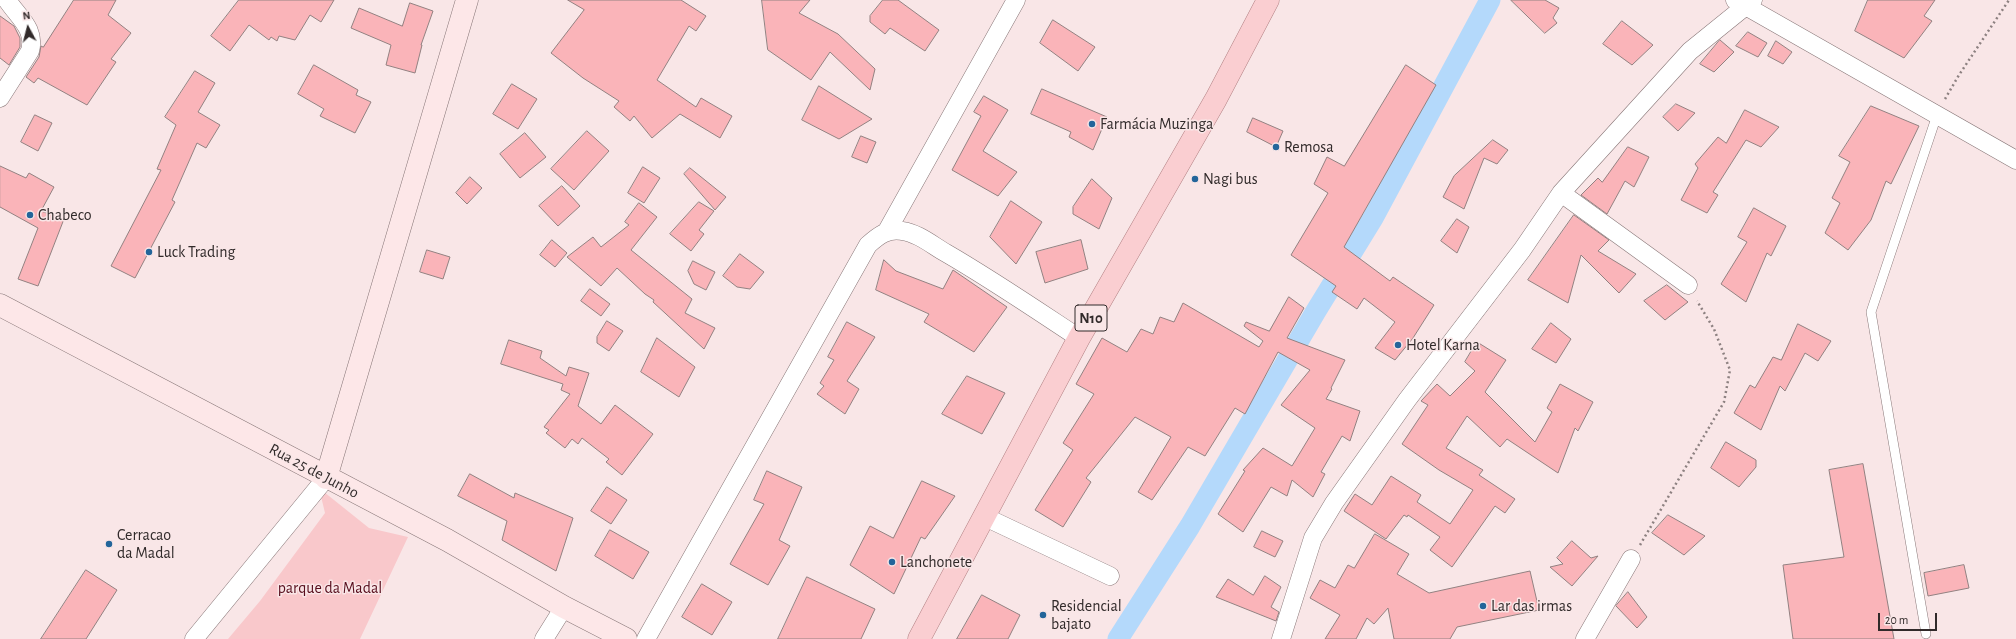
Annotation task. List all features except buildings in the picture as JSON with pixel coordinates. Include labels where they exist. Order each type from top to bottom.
[{"type":"main road","name":"N10","points":[[919,639],[1079,338],[1216,99],[1268,0]]},
{"type":"street","points":[[0,98],[30,51],[32,42],[32,35],[28,28],[7,0]]},
{"type":"street","points":[[194,639],[326,478],[467,0]]},
{"type":"street","points":[[646,639],[868,245],[888,231],[1016,0]]},
{"type":"street","points":[[1281,639],[1313,538],[1334,503],[1407,400],[1522,250],[1561,193],[1690,51],[1744,2],[2016,160]]},
{"type":"street","points":[[1561,193],[1688,285]]},
{"type":"street","points":[[888,231],[902,230],[916,235],[973,268],[1079,338]]},
{"type":"street","name":"Rua 25 de Junho","points":[[0,305],[326,478],[447,540],[564,607],[626,639]]},
{"type":"street","points":[[985,517],[1110,576]]},
{"type":"street","points":[[1585,639],[1631,559]]},
{"type":"street","points":[[544,639],[564,607]]},
{"type":"lane","points":[[1926,634],[1871,312],[1937,115]]},
{"type":"path","points":[[1937,115],[1959,74],[2009,0]]},
{"type":"path","points":[[1631,559],[1724,402],[1730,370],[1714,329],[1688,285]]},
{"type":"green space","name":"parque da Madal","points":[[319,488],[369,528],[408,537],[360,639],[228,639],[260,601],[325,513]]},
{"type":"waterway","points":[[1118,639],[1190,526],[1316,311],[1373,218],[1490,0]]},
{"type":"place","name":"Farmácia Muzinga","points":[[1092,124]]},
{"type":"place","name":"Remosa","points":[[1276,147]]},
{"type":"place","name":"Nagi bus","points":[[1195,179]]},
{"type":"place","name":"Chabeco","points":[[30,215]]},
{"type":"place","name":"Luck Trading","points":[[149,252]]},
{"type":"place","name":"Hotel Karna","points":[[1398,345]]},
{"type":"place","name":"Cerracao da Madal","points":[[109,544]]},
{"type":"place","name":"Lanchonete","points":[[892,562]]},
{"type":"place","name":"Lar das irmas","points":[[1483,606]]},
{"type":"place","name":"Residencial bajato","points":[[1043,615]]}]
